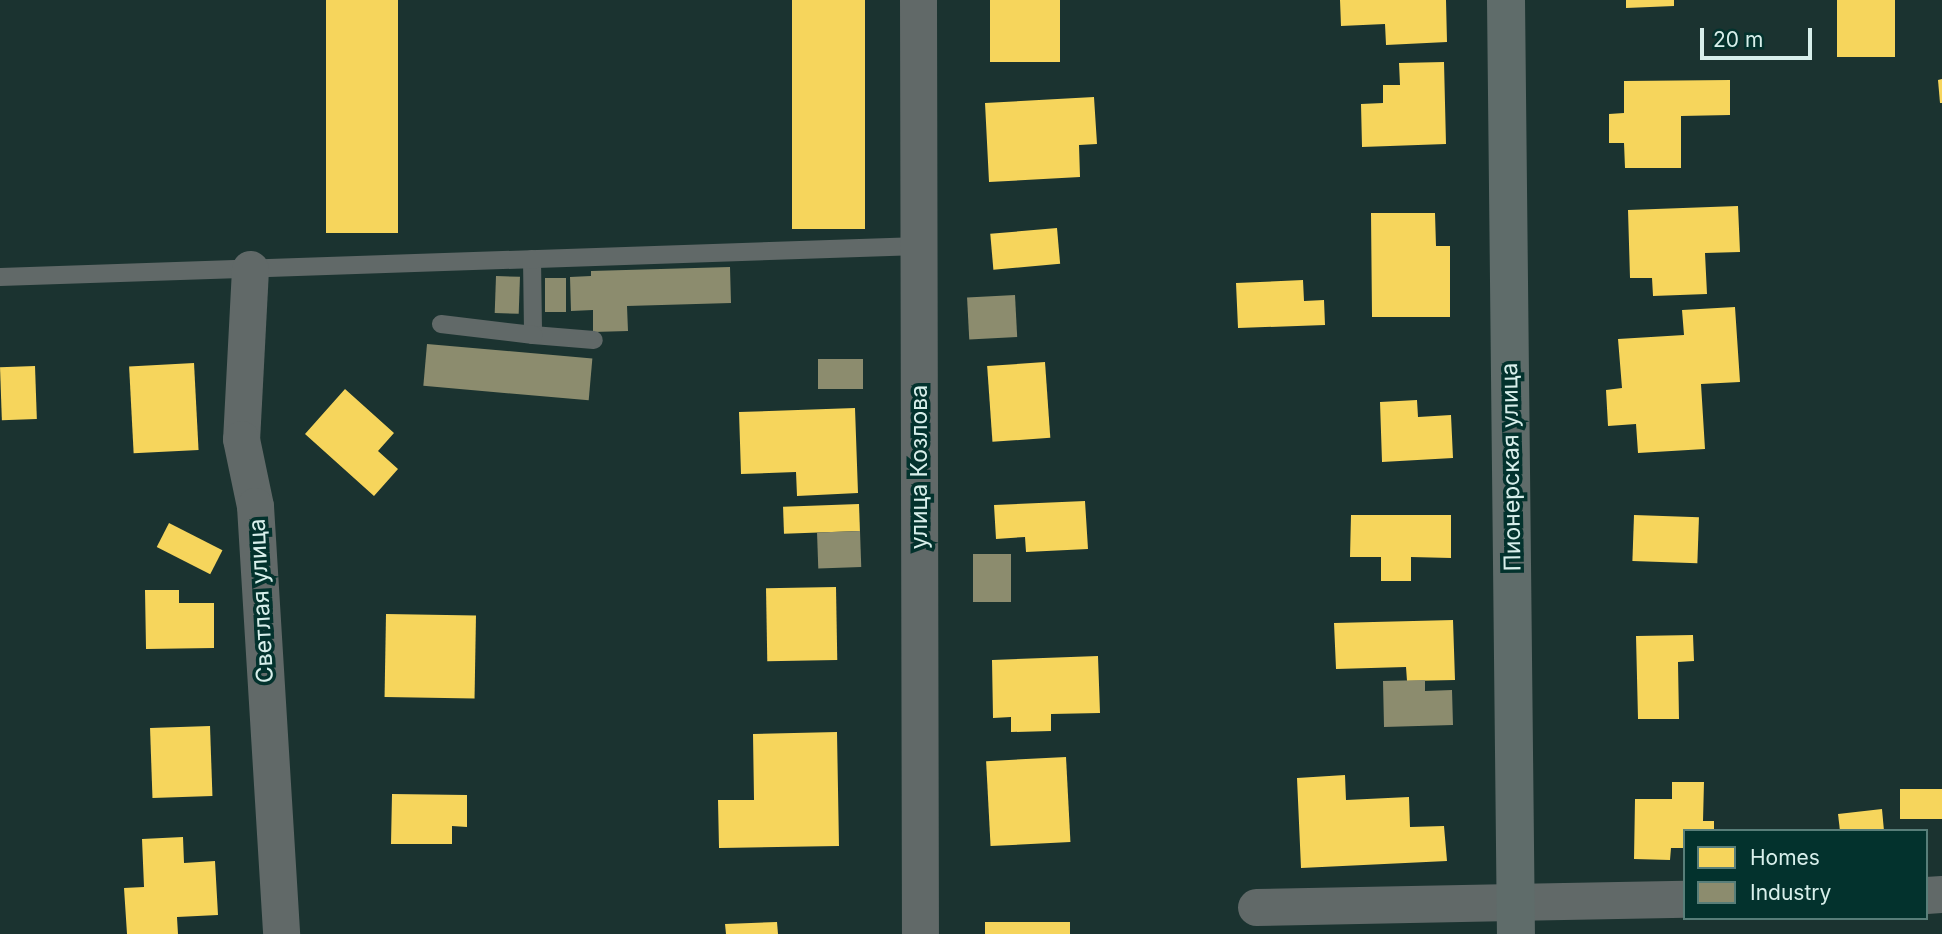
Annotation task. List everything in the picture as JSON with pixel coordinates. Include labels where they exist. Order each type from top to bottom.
[{"type":"street","name":"улица Козлова","points":[[918,0],[920,934]]},
{"type":"street","name":"Пионерская улица","points":[[1506,0],[1516,918]]},
{"type":"street","name":"Светлая улица","points":[[250,269],[241,439],[255,506],[281,934]]},
{"type":"street","points":[[1256,907],[1516,918],[1683,899]]},
{"type":"lane","points":[[0,278],[919,246]]},
{"type":"lane","points":[[533,259],[533,335]]},
{"type":"lane","points":[[442,324],[594,340]]},
{"type":"building: Homes","points":[[326,0],[398,0],[398,233],[326,233]]},
{"type":"building: Homes","points":[[792,0],[865,0],[865,229],[792,229]]},
{"type":"building: Homes","points":[[990,0],[1060,0],[1060,62],[990,62]]},
{"type":"building: Homes","points":[[1340,0],[1446,0],[1447,42],[1386,45],[1385,24],[1341,26]]},
{"type":"building: Homes","points":[[1626,0],[1674,0],[1674,6],[1626,8]]},
{"type":"building: Homes","points":[[1837,0],[1895,0],[1895,57],[1837,57]]},
{"type":"building: Homes","points":[[1444,62],[1446,144],[1362,147],[1361,104],[1383,103],[1383,85],[1400,85],[1399,63]]},
{"type":"building: Homes","points":[[1942,79],[1942,103],[1940,103],[1938,80]]},
{"type":"building: Homes","points":[[1730,80],[1730,115],[1681,116],[1681,168],[1625,168],[1624,143],[1609,143],[1609,114],[1624,113],[1624,81]]},
{"type":"building: Homes","points":[[1094,97],[1097,144],[1079,145],[1080,177],[989,182],[985,103]]},
{"type":"building: Homes","points":[[1738,206],[1740,252],[1705,253],[1707,294],[1653,296],[1652,278],[1630,278],[1628,210]]},
{"type":"building: Homes","points":[[1371,213],[1435,213],[1436,246],[1450,246],[1450,317],[1372,317]]},
{"type":"building: Homes","points":[[1057,228],[1060,264],[993,270],[990,234]]},
{"type":"building: Homes","points":[[1303,280],[1304,301],[1324,300],[1325,325],[1238,328],[1236,283]]},
{"type":"building: Homes","points":[[1735,307],[1740,382],[1701,384],[1705,449],[1638,453],[1636,424],[1608,426],[1606,390],[1622,388],[1618,339],[1684,335],[1682,310]]},
{"type":"building: Homes","points":[[1045,362],[1050,438],[992,442],[987,366]]},
{"type":"building: Homes","points":[[194,363],[199,450],[134,453],[129,366]]},
{"type":"building: Homes","points":[[35,366],[37,419],[2,420],[0,367]]},
{"type":"building: Homes","points":[[345,389],[394,433],[378,451],[398,469],[374,496],[305,434]]},
{"type":"building: Homes","points":[[1417,400],[1418,417],[1451,415],[1453,458],[1382,462],[1380,402]]},
{"type":"building: Homes","points":[[855,408],[858,493],[797,496],[796,472],[741,474],[739,412]]},
{"type":"building: Homes","points":[[1085,501],[1088,549],[1026,552],[1025,537],[996,539],[994,505]]},
{"type":"building: Homes","points":[[859,504],[860,531],[784,534],[783,507]]},
{"type":"building: Homes","points":[[1351,515],[1451,515],[1451,558],[1411,557],[1411,581],[1381,581],[1381,557],[1350,557]]},
{"type":"building: Homes","points":[[1634,515],[1699,517],[1697,563],[1632,561]]},
{"type":"building: Homes","points":[[169,523],[222,550],[210,574],[157,547]]},
{"type":"building: Homes","points":[[836,587],[837,660],[767,661],[766,588]]},
{"type":"building: Homes","points":[[145,590],[179,590],[179,603],[214,603],[214,648],[146,649]]},
{"type":"building: Homes","points":[[386,614],[476,616],[475,699],[385,697]]},
{"type":"building: Homes","points":[[1453,620],[1455,680],[1407,681],[1406,667],[1336,669],[1334,623]]},
{"type":"building: Homes","points":[[1693,635],[1694,661],[1678,662],[1679,719],[1638,719],[1636,636]]},
{"type":"building: Homes","points":[[1098,656],[1100,713],[1051,714],[1051,731],[1011,732],[1011,717],[993,718],[992,660]]},
{"type":"building: Homes","points":[[210,726],[212,796],[152,798],[150,728]]},
{"type":"building: Homes","points":[[837,732],[839,846],[719,848],[718,800],[754,800],[753,734]]},
{"type":"building: Homes","points":[[1066,757],[1070,842],[991,846],[986,761]]},
{"type":"building: Homes","points":[[1345,775],[1346,800],[1409,797],[1410,827],[1444,826],[1447,861],[1301,868],[1297,778]]},
{"type":"building: Homes","points":[[1672,782],[1704,782],[1703,821],[1714,821],[1714,829],[1683,829],[1683,848],[1671,848],[1670,860],[1634,859],[1635,799],[1672,799]]},
{"type":"building: Homes","points":[[1900,789],[1942,789],[1942,819],[1900,819]]},
{"type":"building: Homes","points":[[392,794],[467,795],[467,827],[452,826],[452,844],[391,844]]},
{"type":"building: Homes","points":[[1882,809],[1884,829],[1840,829],[1838,814]]},
{"type":"building: Homes","points":[[183,837],[184,863],[215,861],[218,915],[177,917],[178,934],[127,934],[124,888],[144,887],[142,839]]},
{"type":"building: Homes","points":[[777,922],[778,934],[726,934],[725,924]]},
{"type":"building: Homes","points":[[985,922],[1070,922],[1070,934],[985,934]]},
{"type":"building: Industry","points":[[730,267],[731,303],[627,306],[628,331],[593,332],[593,310],[571,311],[570,277],[591,276],[591,271]]},
{"type":"building: Industry","points":[[496,276],[520,277],[519,314],[495,313]]},
{"type":"building: Industry","points":[[545,278],[566,278],[566,312],[545,312]]},
{"type":"building: Industry","points":[[1015,295],[1017,337],[969,339],[967,298]]},
{"type":"building: Industry","points":[[427,344],[592,358],[589,400],[423,386]]},
{"type":"building: Industry","points":[[818,359],[863,359],[863,389],[818,389]]},
{"type":"building: Industry","points":[[860,531],[861,567],[818,568],[817,533]]},
{"type":"building: Industry","points":[[973,554],[1011,554],[1011,602],[973,602]]},
{"type":"building: Industry","points":[[1425,680],[1425,691],[1452,690],[1453,725],[1384,727],[1383,681]]}]
